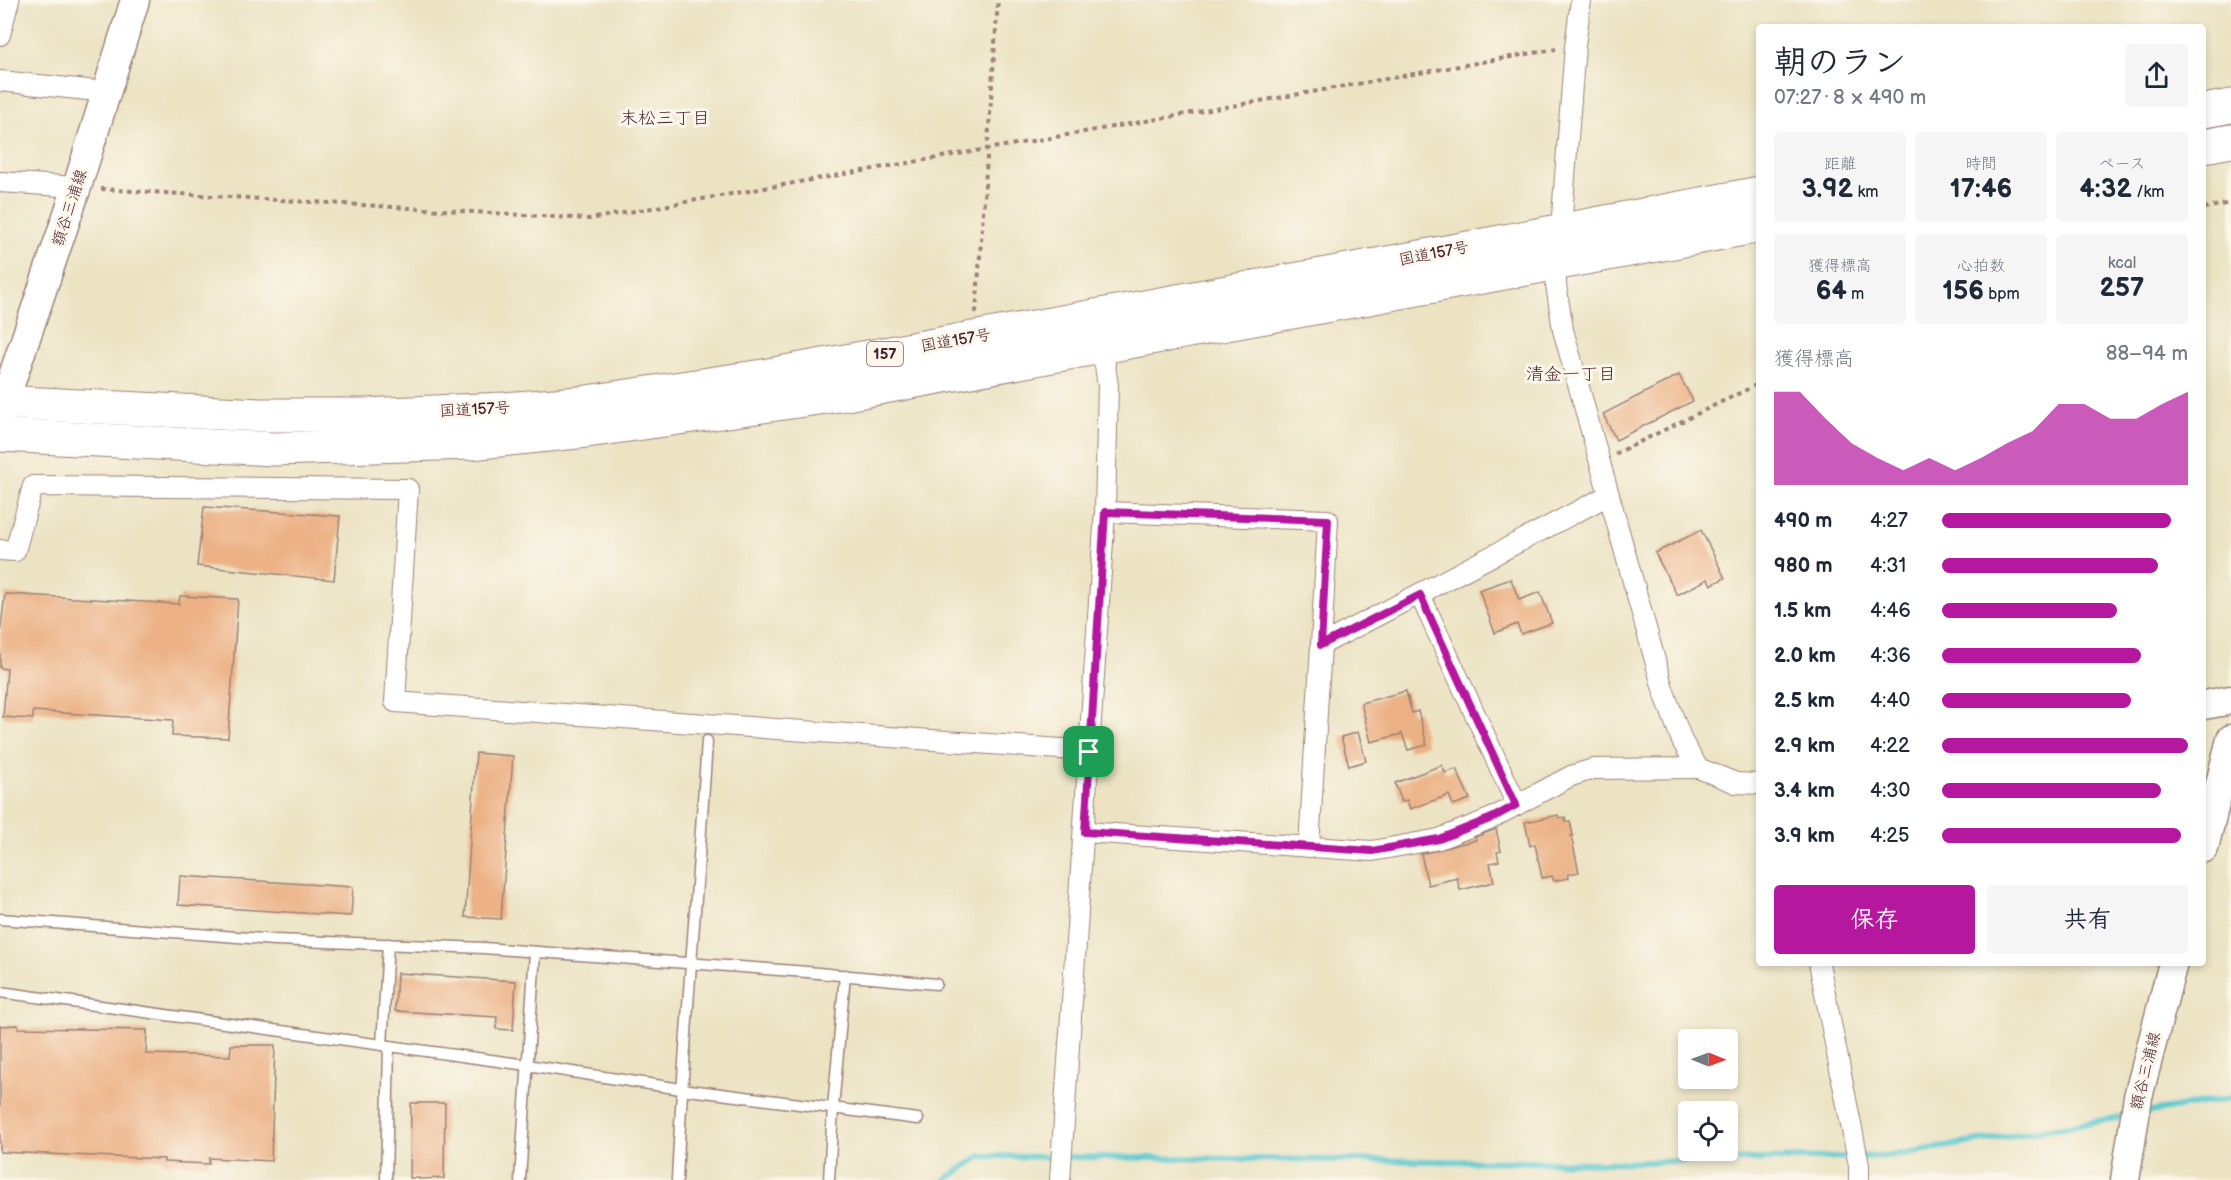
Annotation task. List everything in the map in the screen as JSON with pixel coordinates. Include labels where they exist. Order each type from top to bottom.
[{"type":"highway","points":[[2206,111],[2231,106]]},
{"type":"highway","points":[[2206,146],[2231,141]]},
{"type":"highway","name":"国道157号","points":[[1,406],[261,415],[364,415],[504,409],[600,400],[763,376],[1756,194]]},
{"type":"highway","name":"国道157号","points":[[0,435],[274,449],[471,443],[598,430],[834,396],[1756,227]]},
{"type":"main road","name":"額谷三浦線","points":[[1,406],[77,187],[135,0]]},
{"type":"main road","points":[[2206,705],[2231,700]]},
{"type":"main road","points":[[2206,842],[2226,781],[2231,739]]},
{"type":"main road","name":"額谷三浦線","points":[[2125,1180],[2138,1098],[2173,966]]},
{"type":"street","points":[[0,35],[9,0]]},
{"type":"street","points":[[1581,0],[1575,45],[1556,285],[1563,330],[1663,689],[1682,741],[1698,768]]},
{"type":"street","points":[[0,81],[107,92]]},
{"type":"street","points":[[0,182],[77,187]]},
{"type":"street","points":[[1060,1175],[1105,512],[1108,386],[1102,345]]},
{"type":"street","points":[[0,550],[15,551],[33,486],[408,489],[395,702],[1089,752]]},
{"type":"street","points":[[1321,645],[1609,495]]},
{"type":"street","points":[[1105,512],[1328,520],[1309,847]]},
{"type":"street","points":[[1420,595],[1516,805]]},
{"type":"street","points":[[1085,832],[1372,851],[1439,839],[1492,818],[1571,776],[1593,769],[1698,768],[1736,783],[1756,784]]},
{"type":"street","points":[[1821,966],[1859,1172]]},
{"type":"lane","points":[[676,1180],[707,741]]},
{"type":"lane","points":[[0,919],[263,939],[536,952],[936,984]]},
{"type":"lane","points":[[386,1180],[388,944]]},
{"type":"lane","points":[[520,1180],[536,952]]},
{"type":"lane","points":[[829,1180],[845,975]]},
{"type":"lane","points":[[0,992],[528,1065],[681,1089],[918,1119]]},
{"type":"path","points":[[975,337],[998,0]]},
{"type":"path","points":[[77,187],[589,219],[1575,45]]},
{"type":"path","points":[[2206,208],[2231,203]]},
{"type":"path","points":[[1600,461],[1756,384]]},
{"type":"building","points":[[1679,375],[1693,401],[1616,440],[1603,414]]},
{"type":"building","points":[[204,507],[340,516],[334,580],[197,566]]},
{"type":"building","points":[[1701,530],[1725,578],[1711,585],[1708,579],[1677,595],[1655,553]]},
{"type":"building","points":[[1511,579],[1519,600],[1540,592],[1552,623],[1521,634],[1517,624],[1495,633],[1479,590]]},
{"type":"building","points":[[5,594],[179,604],[180,596],[238,599],[228,738],[172,736],[173,720],[33,711],[33,719],[3,717],[7,669],[0,668],[0,635]]},
{"type":"building","points":[[1406,691],[1412,713],[1418,711],[1427,745],[1408,750],[1402,734],[1371,742],[1361,703]]},
{"type":"building","points":[[1358,732],[1366,761],[1349,766],[1341,737]]},
{"type":"building","points":[[476,753],[513,756],[501,919],[465,917]]},
{"type":"building","points":[[1442,765],[1445,773],[1456,769],[1470,799],[1453,805],[1449,795],[1410,809],[1407,800],[1402,802],[1395,783]]},
{"type":"building","points":[[1558,815],[1559,818],[1565,817],[1566,822],[1570,821],[1579,872],[1568,874],[1569,878],[1554,881],[1552,876],[1542,878],[1535,844],[1530,846],[1525,822]]},
{"type":"building","points":[[1496,829],[1501,851],[1497,852],[1499,861],[1490,863],[1494,882],[1460,890],[1457,878],[1428,885],[1421,854],[1476,840],[1475,837]]},
{"type":"building","points":[[180,876],[353,887],[351,916],[178,905]]},
{"type":"building","points":[[397,973],[516,981],[513,1030],[496,1029],[497,1017],[395,1011]]},
{"type":"building","points":[[18,1025],[18,1028],[147,1030],[146,1054],[230,1056],[231,1045],[275,1045],[271,1161],[209,1158],[209,1164],[164,1162],[164,1159],[0,1152],[0,1026]]},
{"type":"building","points":[[411,1103],[445,1103],[444,1178],[410,1178]]},
{"type":"waterway","points":[[2144,1113],[2231,1098]]},
{"type":"waterway","points":[[945,1180],[981,1156],[1608,1163],[1889,1156],[2128,1116]]},
{"type":"district","name":"末松三丁目","points":[[665,118]]},
{"type":"district","name":"清金一丁目","points":[[1571,374]]},
{"type":"route","points":[[1105,512],[1328,520],[1321,645],[1420,595],[1516,805],[1492,818],[1439,839],[1372,851],[1085,832],[1089,752],[1105,512]]}]
